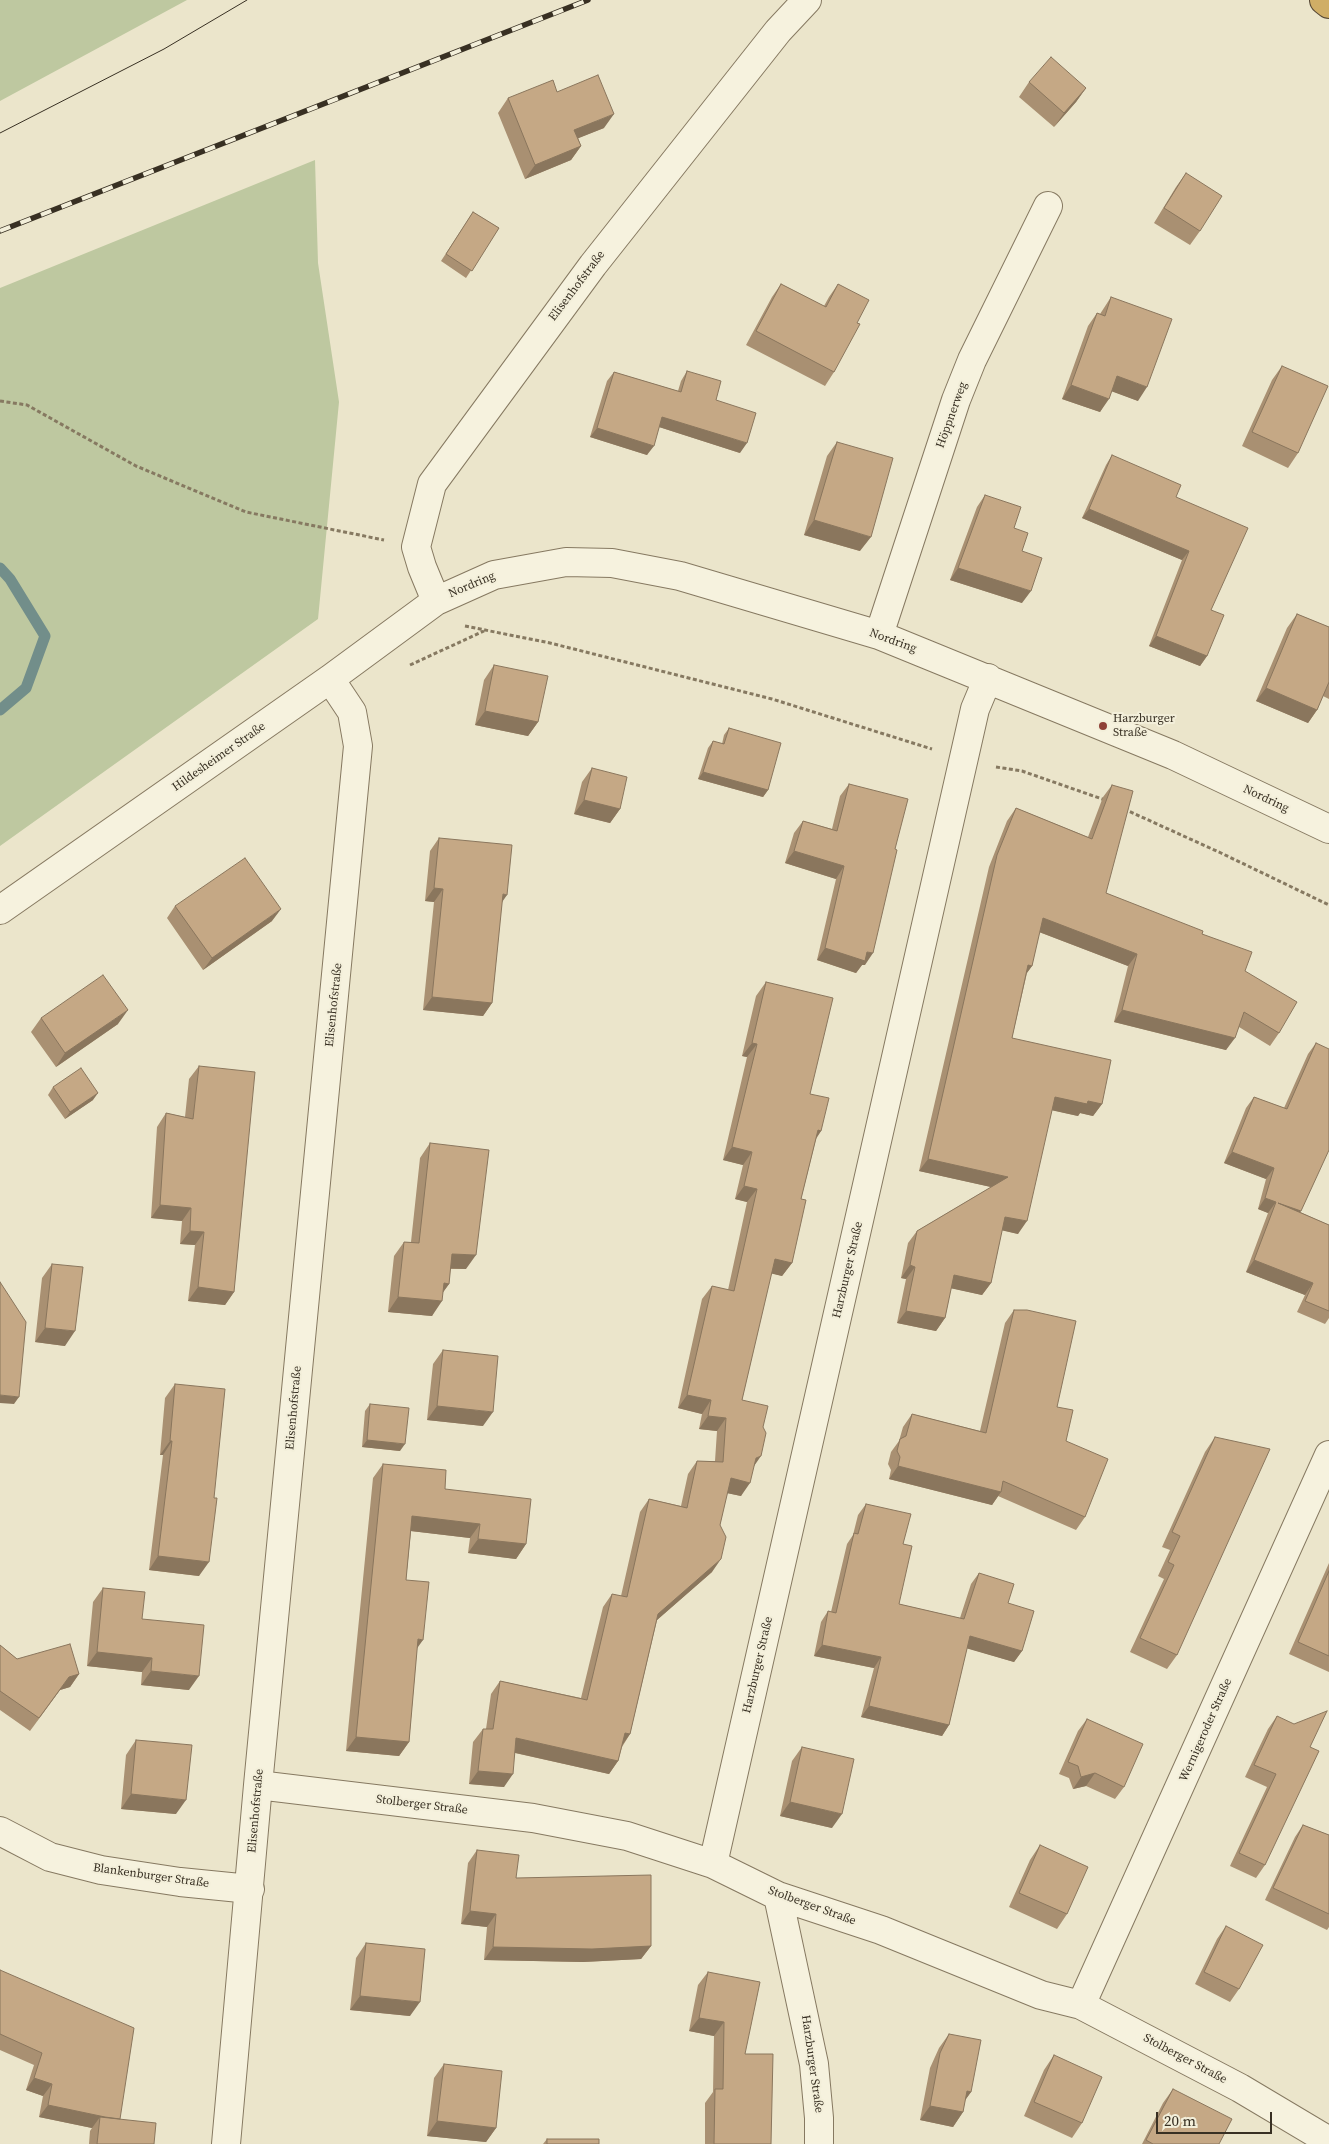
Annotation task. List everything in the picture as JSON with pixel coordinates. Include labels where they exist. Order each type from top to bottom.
[{"type":"highway","points":[[1324,0],[1329,4]]},
{"type":"street","name":"Elisenhofstraße","points":[[416,547],[432,484],[593,265],[778,31],[808,0]]},
{"type":"street","name":"Höppnerweg","points":[[878,634],[956,400],[972,360],[1048,206]]},
{"type":"street","points":[[416,547],[436,601]]},
{"type":"street","name":"Nordring","points":[[436,601],[494,575],[566,562],[612,563],[680,576],[878,634],[1173,755],[1329,829]]},
{"type":"street","name":"Hildesheimer Straße","points":[[0,910],[330,679],[436,601]]},
{"type":"street","name":"Harzburger Straße","points":[[713,1864],[964,758],[976,708],[988,678]]},
{"type":"street","name":"Elisenhofstraße","points":[[226,2144],[258,1786],[358,746],[352,712],[330,679]]},
{"type":"street","name":"Wernigeroder Straße","points":[[1081,2005],[1329,1455]]},
{"type":"street","name":"Stolberger Straße","points":[[258,1786],[533,1818],[627,1836],[713,1864],[778,1896],[881,1930],[1041,1995],[1081,2005],[1240,2088],[1329,2141]]},
{"type":"street","name":"Blankenburger Straße","points":[[0,1831],[50,1857],[101,1870],[180,1882],[250,1889]]},
{"type":"street","name":"Harzburger Straße","points":[[778,1896],[814,2064],[820,2144]]},
{"type":"path","points":[[0,401],[27,405],[136,466],[246,512],[416,547]]},
{"type":"path","points":[[436,601],[446,622],[550,643],[772,699],[964,758],[992,766],[1022,771],[1091,794],[1106,801]]},
{"type":"path","points":[[1122,808],[1221,852],[1329,906]]},
{"type":"green space","points":[[0,0],[187,0],[0,101]]},
{"type":"green space","points":[[315,160],[318,263],[339,402],[318,619],[0,846],[0,288]]},
{"type":"building","points":[[1051,57],[1086,88],[1064,113],[1029,82]]},
{"type":"building","points":[[598,75],[614,114],[574,130],[581,146],[535,165],[508,98],[553,80],[557,92]]},
{"type":"building","points":[[1186,173],[1222,196],[1200,231],[1164,208]]},
{"type":"building","points":[[473,212],[499,228],[472,271],[446,254]]},
{"type":"building","points":[[781,284],[826,307],[838,284],[869,300],[857,323],[860,324],[834,372],[756,331]]},
{"type":"building","points":[[1111,297],[1172,319],[1147,387],[1117,376],[1109,399],[1071,385],[1097,313],[1105,316]]},
{"type":"building","points":[[1282,366],[1328,386],[1298,453],[1252,432]]},
{"type":"building","points":[[687,371],[721,381],[716,400],[756,413],[747,443],[662,417],[654,446],[597,428],[614,372],[681,392]]},
{"type":"building","points":[[837,442],[893,458],[871,537],[814,520]]},
{"type":"building","points":[[1112,455],[1181,485],[1176,497],[1248,528],[1211,610],[1224,615],[1207,656],[1156,636],[1189,551],[1089,509]]},
{"type":"building","points":[[985,495],[1021,507],[1014,528],[1028,533],[1022,551],[1042,558],[1031,591],[958,568]]},
{"type":"building","points":[[1297,614],[1329,627],[1329,682],[1317,710],[1266,688]]},
{"type":"building","points":[[494,665],[548,676],[538,722],[485,711]]},
{"type":"building","points":[[729,728],[781,743],[768,790],[703,772],[713,741],[724,744]]},
{"type":"building","points":[[592,768],[627,777],[620,809],[584,800]]},
{"type":"building","points":[[849,784],[908,799],[895,849],[897,850],[873,953],[867,952],[865,961],[825,948],[844,866],[794,851],[803,821],[837,831]]},
{"type":"building","points":[[1112,785],[1133,791],[1106,893],[1203,931],[1202,934],[1252,952],[1245,971],[1297,1002],[1279,1033],[1244,1012],[1235,1038],[1122,1010],[1137,954],[1043,918],[1032,966],[1028,965],[1012,1038],[1111,1060],[1102,1104],[1088,1101],[1087,1104],[1055,1097],[1027,1221],[1005,1217],[991,1283],[954,1275],[945,1318],[906,1311],[915,1267],[910,1265],[917,1231],[1008,1177],[928,1159],[997,855],[1016,808],[1092,839]]},
{"type":"building","points":[[439,838],[512,845],[507,895],[503,894],[492,1003],[432,997],[443,889],[434,888]]},
{"type":"building","points":[[245,858],[281,909],[212,958],[175,906]]},
{"type":"building","points":[[103,975],[128,1010],[65,1053],[41,1018]]},
{"type":"building","points":[[766,982],[833,998],[810,1094],[829,1098],[821,1131],[818,1130],[801,1199],[806,1200],[792,1263],[775,1259],[742,1400],[768,1406],[763,1427],[766,1433],[761,1456],[756,1458],[750,1483],[731,1478],[720,1525],[726,1537],[721,1559],[658,1614],[630,1734],[625,1733],[618,1761],[516,1738],[513,1774],[478,1771],[483,1729],[493,1729],[500,1681],[587,1700],[612,1594],[627,1597],[649,1499],[687,1508],[697,1461],[723,1462],[726,1418],[708,1416],[711,1400],[687,1395],[712,1286],[734,1291],[757,1189],[744,1186],[752,1152],[732,1147],[757,1044],[752,1043]]},
{"type":"building","points":[[1316,1043],[1329,1049],[1329,1150],[1301,1211],[1278,1203],[1329,1225],[1329,1311],[1305,1301],[1313,1283],[1254,1260],[1276,1202],[1265,1198],[1274,1168],[1232,1152],[1254,1097],[1287,1109]]},
{"type":"building","points":[[199,1066],[255,1072],[234,1292],[198,1287],[204,1232],[190,1231],[191,1208],[160,1205],[166,1113],[193,1119]]},
{"type":"building","points":[[81,1068],[98,1093],[70,1112],[53,1087]]},
{"type":"building","points":[[430,1143],[489,1150],[476,1255],[452,1254],[449,1284],[444,1283],[442,1301],[398,1297],[404,1242],[419,1243]]},
{"type":"building","points":[[52,1264],[83,1267],[75,1331],[45,1328]]},
{"type":"building","points":[[0,1282],[26,1322],[19,1397],[0,1395]]},
{"type":"building","points":[[1014,1310],[1027,1310],[1076,1321],[1057,1407],[1073,1410],[1066,1441],[1108,1459],[1085,1517],[1003,1481],[1001,1492],[898,1466],[900,1457],[897,1451],[900,1439],[906,1436],[912,1414],[986,1433]]},
{"type":"building","points":[[443,1350],[498,1356],[493,1412],[437,1406]]},
{"type":"building","points":[[175,1384],[225,1389],[214,1498],[217,1498],[209,1562],[158,1556],[172,1441],[170,1441]]},
{"type":"building","points":[[370,1404],[409,1408],[405,1444],[367,1440]]},
{"type":"building","points":[[1215,1437],[1270,1449],[1177,1655],[1140,1638],[1174,1565],[1168,1562],[1180,1536],[1172,1532]]},
{"type":"building","points":[[383,1464],[446,1470],[445,1489],[531,1499],[526,1544],[478,1539],[480,1524],[412,1516],[406,1580],[429,1582],[423,1640],[418,1639],[409,1742],[356,1737]]},
{"type":"building","points":[[866,1504],[911,1514],[903,1544],[912,1546],[899,1604],[964,1619],[979,1573],[1014,1584],[1008,1603],[1034,1611],[1022,1651],[970,1636],[949,1725],[869,1706],[881,1657],[822,1645],[828,1611],[836,1613],[854,1533],[858,1534]]},
{"type":"building","points":[[1329,1571],[1329,1656],[1298,1642]]},
{"type":"building","points":[[103,1588],[145,1592],[142,1619],[204,1625],[199,1676],[151,1671],[152,1658],[97,1652]]},
{"type":"building","points":[[70,1644],[79,1674],[69,1677],[39,1718],[0,1691],[0,1645],[17,1659]]},
{"type":"building","points":[[1327,1711],[1310,1747],[1319,1751],[1265,1865],[1239,1853],[1276,1774],[1254,1765],[1277,1716],[1294,1724]]},
{"type":"building","points":[[1087,1719],[1143,1744],[1124,1787],[1095,1773],[1081,1777],[1078,1766],[1068,1762]]},
{"type":"building","points":[[136,1740],[192,1745],[186,1800],[131,1794]]},
{"type":"building","points":[[802,1747],[854,1759],[842,1814],[790,1802]]},
{"type":"building","points":[[1303,1825],[1329,1835],[1329,1914],[1273,1888]]},
{"type":"building","points":[[1040,1845],[1088,1867],[1067,1914],[1019,1893]]},
{"type":"building","points":[[477,1850],[519,1855],[516,1878],[651,1875],[651,1946],[592,1949],[493,1947],[496,1914],[470,1911]]},
{"type":"building","points":[[1226,1926],[1263,1945],[1239,1989],[1204,1972]]},
{"type":"building","points":[[366,1943],[425,1949],[420,2002],[360,1996]]},
{"type":"building","points":[[0,1970],[134,2028],[120,2119],[48,2105],[52,2084],[34,2078],[42,2053],[0,2034]]},
{"type":"building","points":[[708,1972],[760,1982],[745,2054],[773,2054],[771,2144],[714,2144],[715,2089],[723,2089],[724,2022],[699,2018]]},
{"type":"building","points":[[949,2034],[981,2040],[971,2092],[967,2091],[963,2112],[930,2106],[940,2053]]},
{"type":"building","points":[[1054,2055],[1102,2077],[1082,2123],[1034,2102]]},
{"type":"building","points":[[444,2064],[502,2071],[496,2128],[437,2121]]},
{"type":"building","points":[[1173,2089],[1232,2119],[1219,2144],[1153,2144],[1146,2140]]},
{"type":"building","points":[[100,2117],[156,2123],[154,2144],[97,2144]]},
{"type":"building","points":[[547,2139],[599,2139],[599,2144],[547,2144]]},
{"type":"waterway","points":[[0,568],[10,579],[45,636],[26,688],[0,710]]},
{"type":"tram line","points":[[0,133],[164,49],[247,0]]},
{"type":"railway","points":[[0,231],[588,0]]},
{"type":"place","name":"Harzburger Straße","points":[[1103,726]]}]
